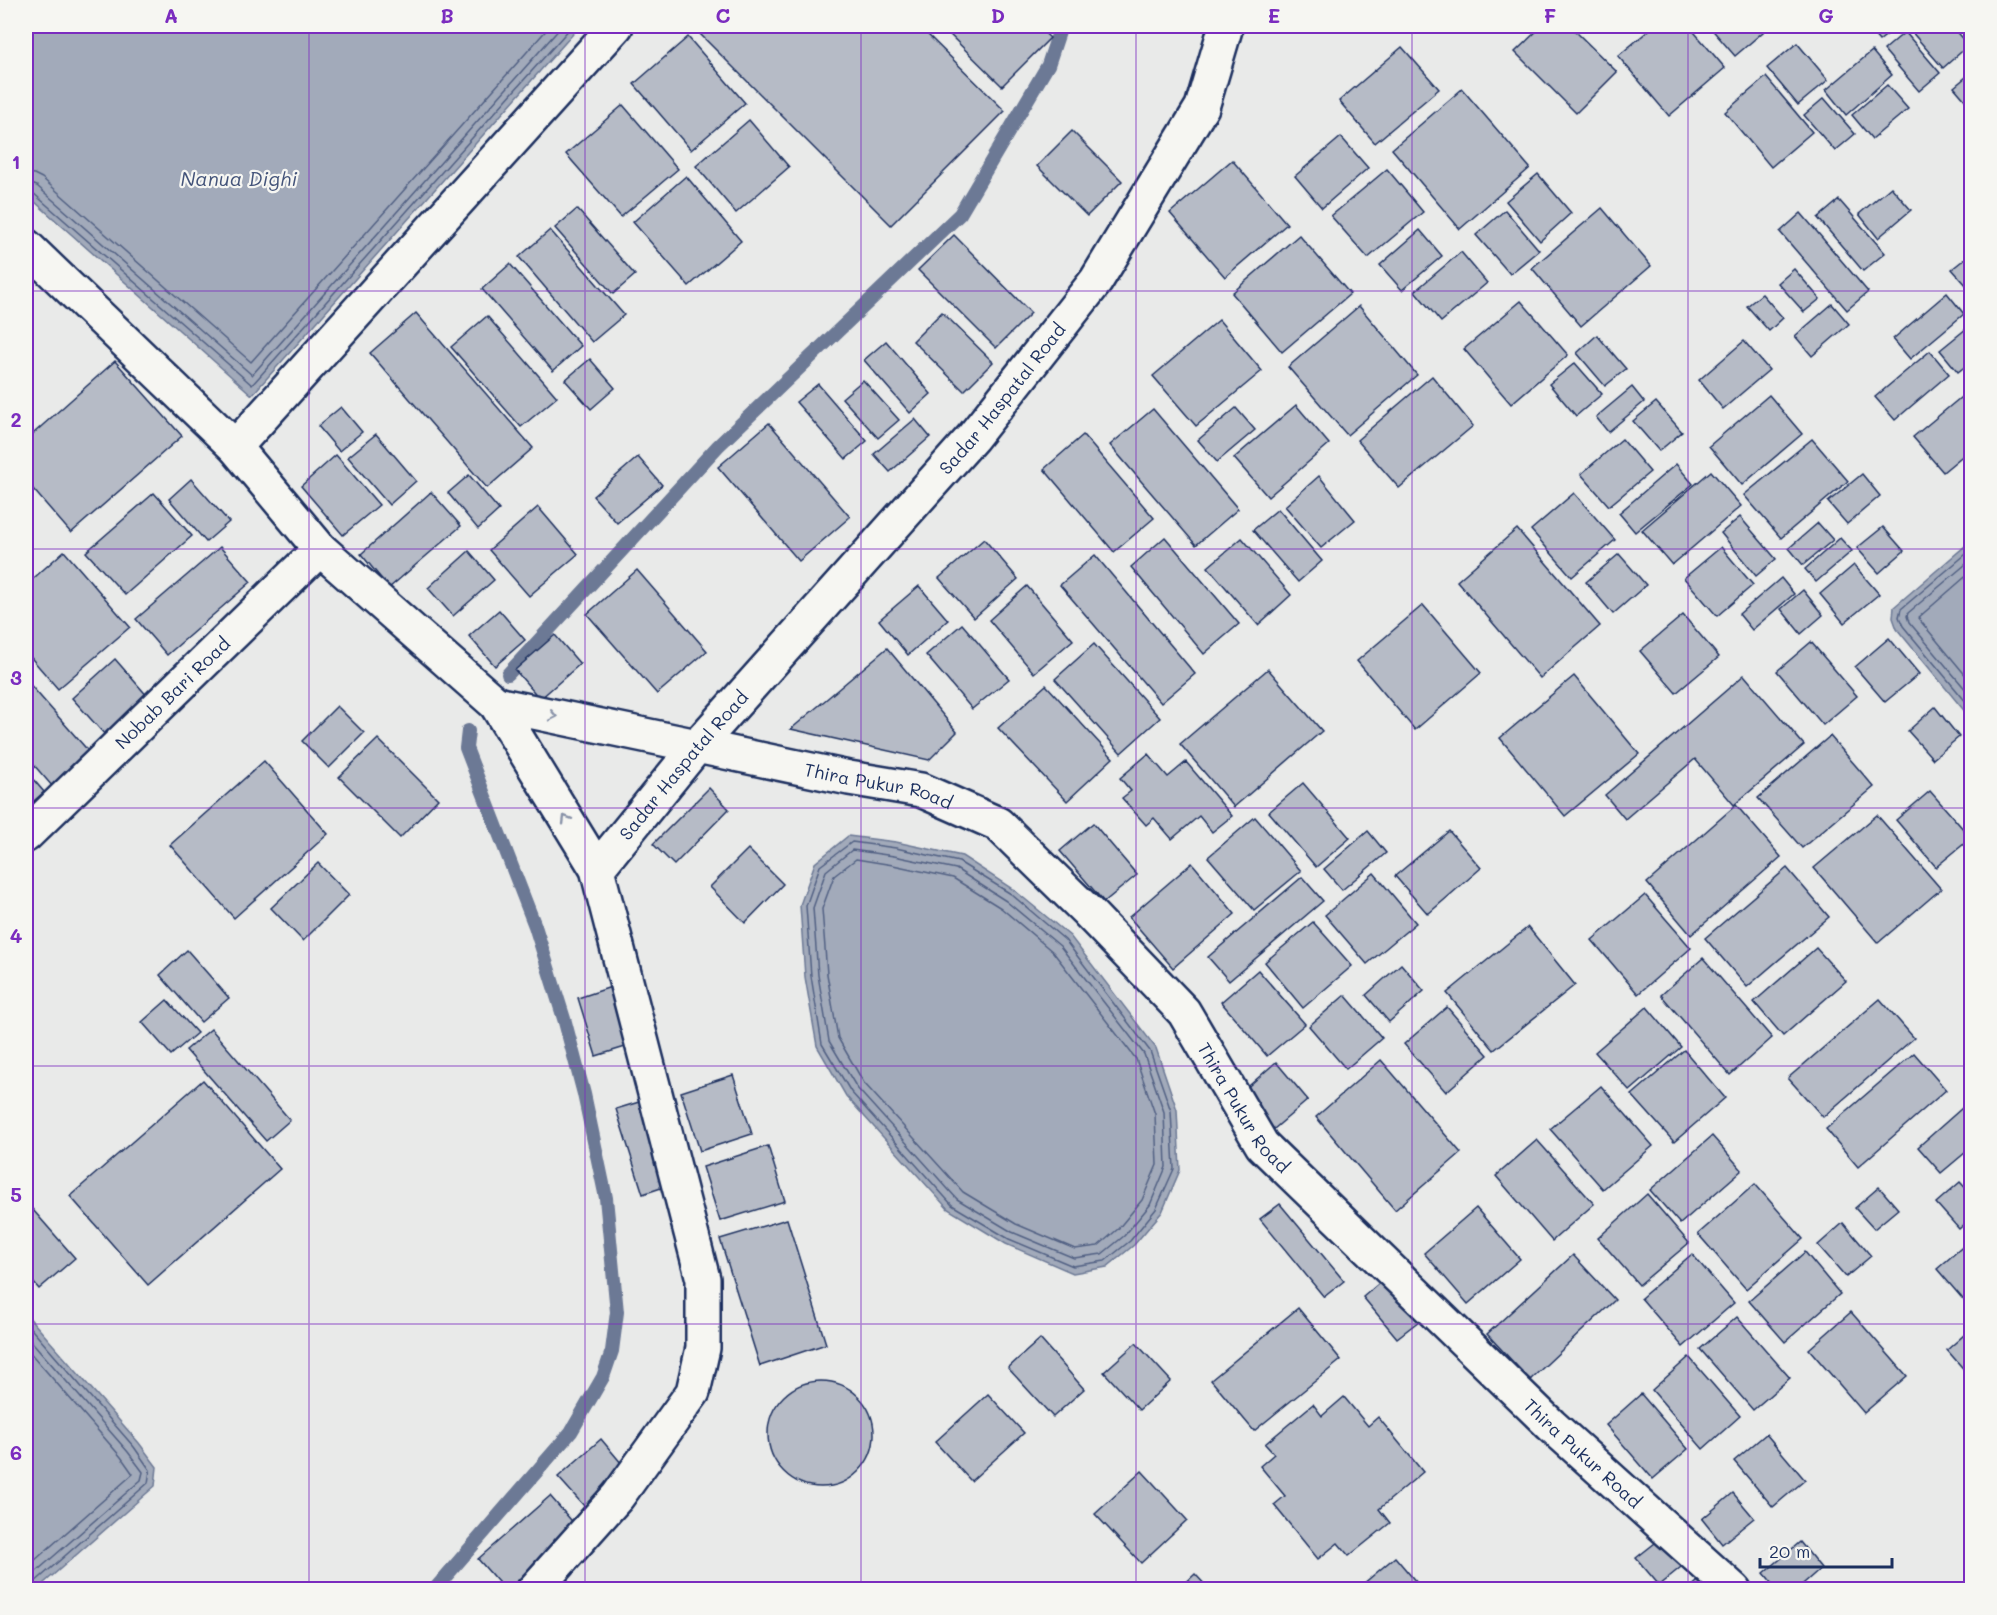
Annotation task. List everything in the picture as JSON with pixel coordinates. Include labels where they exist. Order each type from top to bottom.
[{"type":"street","points":[[236,447],[616,26]]},
{"type":"street","name":"Sadar Haspatal Road","points":[[597,869],[697,746],[973,437],[1096,281],[1202,107],[1226,26]]},
{"type":"street","points":[[26,246],[236,447],[320,549],[496,704],[597,869],[703,1279],[703,1348],[693,1392],[618,1496],[534,1590]]},
{"type":"street","name":"Nobab Bari Road","points":[[26,836],[320,549]]},
{"type":"street","name":"Thira Pukur Road","points":[[496,704],[849,778],[921,790],[998,824],[1184,1012],[1262,1145],[1551,1425],[1734,1590]]},
{"type":"water","name":"Nanua Dighi","points":[[26,26],[580,26],[252,395],[26,194]]},
{"type":"water","points":[[1971,541],[1971,719],[1897,629],[1893,618],[1894,607]]},
{"type":"water","points":[[848,836],[896,842],[962,856],[1014,890],[1070,936],[1156,1048],[1177,1110],[1180,1170],[1162,1212],[1134,1245],[1107,1267],[1073,1273],[1006,1244],[948,1209],[846,1096],[817,1046],[805,977],[800,905],[815,863]]},
{"type":"water","points":[[26,1314],[139,1443],[157,1467],[155,1486],[36,1590],[26,1589]]},
{"type":"building","points":[[692,26],[919,26],[1005,111],[891,225]]},
{"type":"building","points":[[941,26],[1037,26],[1050,38],[1002,86]]},
{"type":"building","points":[[1542,26],[1570,26],[1617,72],[1576,113],[1515,52]]},
{"type":"building","points":[[1654,26],[1689,26],[1725,68],[1669,116],[1618,56]]},
{"type":"building","points":[[1709,26],[1770,26],[1735,56]]},
{"type":"building","points":[[1866,26],[1898,26],[1879,41]]},
{"type":"building","points":[[1915,26],[1952,26],[1969,45],[1943,68],[1910,30]]},
{"type":"building","points":[[1905,32],[1940,73],[1919,91],[1884,50]]},
{"type":"building","points":[[688,37],[745,103],[691,150],[634,84]]},
{"type":"building","points":[[1797,43],[1828,80],[1798,105],[1767,68]]},
{"type":"building","points":[[1402,47],[1439,89],[1375,143],[1339,101]]},
{"type":"building","points":[[1872,51],[1892,75],[1846,115],[1826,90]]},
{"type":"building","points":[[1972,72],[1972,108],[1954,87]]},
{"type":"building","points":[[1766,77],[1812,132],[1771,167],[1725,112]]},
{"type":"building","points":[[1887,85],[1908,109],[1872,139],[1852,115]]},
{"type":"building","points":[[1462,89],[1530,168],[1460,229],[1392,149]]},
{"type":"building","points":[[1824,98],[1855,134],[1835,151],[1804,115]]},
{"type":"building","points":[[623,105],[678,169],[621,217],[566,154]]},
{"type":"building","points":[[749,120],[789,167],[736,213],[696,166]]},
{"type":"building","points":[[1072,131],[1122,181],[1087,216],[1037,166]]},
{"type":"building","points":[[1341,137],[1368,168],[1322,208],[1295,176]]},
{"type":"building","points":[[1232,160],[1287,224],[1225,277],[1170,213]]},
{"type":"building","points":[[1387,169],[1423,212],[1368,258],[1331,216]]},
{"type":"building","points":[[1538,174],[1571,213],[1540,241],[1506,201]]},
{"type":"building","points":[[686,176],[741,241],[689,286],[633,222]]},
{"type":"building","points":[[1891,187],[1911,210],[1878,238],[1859,214]]},
{"type":"building","points":[[1839,200],[1885,253],[1863,271],[1818,218]]},
{"type":"building","points":[[1602,208],[1651,266],[1581,326],[1532,268]]},
{"type":"building","points":[[577,209],[635,275],[613,294],[555,228]]},
{"type":"building","points":[[1505,210],[1539,250],[1510,274],[1476,235]]},
{"type":"building","points":[[1801,213],[1868,292],[1847,310],[1780,232]]},
{"type":"building","points":[[550,230],[624,315],[592,342],[519,257]]},
{"type":"building","points":[[1420,230],[1442,256],[1402,290],[1380,265]]},
{"type":"building","points":[[954,235],[1031,313],[996,348],[918,270]]},
{"type":"building","points":[[1299,235],[1350,294],[1282,352],[1232,293]]},
{"type":"building","points":[[1461,252],[1487,283],[1441,322],[1415,291]]},
{"type":"building","points":[[1972,253],[1972,282],[1967,286],[1952,269]]},
{"type":"building","points":[[510,264],[581,346],[553,371],[482,289]]},
{"type":"building","points":[[1794,269],[1820,299],[1804,312],[1778,283]]},
{"type":"building","points":[[1947,293],[1964,314],[1910,359],[1893,339]]},
{"type":"building","points":[[1762,294],[1783,318],[1769,331],[1747,306]]},
{"type":"building","points":[[1521,301],[1568,355],[1511,404],[1464,349]]},
{"type":"building","points":[[1832,304],[1849,324],[1812,356],[1795,336]]},
{"type":"building","points":[[1359,306],[1417,375],[1347,435],[1288,367]]},
{"type":"building","points":[[942,312],[993,362],[964,391],[913,341]]},
{"type":"building","points":[[416,313],[533,448],[487,488],[370,353]]},
{"type":"building","points":[[487,316],[557,397],[521,427],[451,347]]},
{"type":"building","points":[[1219,320],[1262,371],[1196,426],[1153,376]]},
{"type":"building","points":[[1972,324],[1972,361],[1958,372],[1940,350]]},
{"type":"building","points":[[1597,335],[1626,369],[1605,386],[1577,353]]},
{"type":"building","points":[[886,341],[931,394],[910,413],[864,360]]},
{"type":"building","points":[[1744,341],[1769,370],[1723,409],[1699,380]]},
{"type":"building","points":[[1930,351],[1949,374],[1895,420],[1875,397]]},
{"type":"building","points":[[590,359],[615,388],[591,409],[565,380]]},
{"type":"building","points":[[115,361],[182,436],[71,533],[26,481],[26,440]]},
{"type":"building","points":[[1575,363],[1602,394],[1576,416],[1549,384]]},
{"type":"building","points":[[1432,376],[1473,426],[1399,488],[1357,440]]},
{"type":"building","points":[[863,380],[899,420],[878,438],[842,398]]},
{"type":"building","points":[[818,384],[867,441],[846,459],[796,402]]},
{"type":"building","points":[[1632,387],[1644,402],[1608,432],[1596,417]]},
{"type":"building","points":[[1972,388],[1972,448],[1943,472],[1913,437]]},
{"type":"building","points":[[1769,395],[1802,434],[1742,485],[1709,446]]},
{"type":"building","points":[[1656,402],[1682,432],[1659,451],[1633,421]]},
{"type":"building","points":[[1296,405],[1329,444],[1268,497],[1234,458]]},
{"type":"building","points":[[341,407],[362,432],[339,451],[318,426]]},
{"type":"building","points":[[1236,408],[1255,430],[1217,462],[1198,440]]},
{"type":"building","points":[[1153,409],[1238,509],[1196,545],[1110,445]]},
{"type":"building","points":[[915,419],[930,437],[890,472],[874,454]]},
{"type":"building","points":[[769,423],[850,517],[799,561],[718,467]]},
{"type":"building","points":[[376,434],[416,481],[389,505],[348,457]]},
{"type":"building","points":[[1083,435],[1154,518],[1114,552],[1044,469]]},
{"type":"building","points":[[1622,439],[1650,472],[1609,506],[1581,474]]},
{"type":"building","points":[[1812,439],[1848,481],[1781,538],[1744,495]]},
{"type":"building","points":[[336,455],[379,505],[343,535],[301,486]]},
{"type":"building","points":[[638,457],[662,485],[617,523],[593,496]]},
{"type":"building","points":[[1676,464],[1693,484],[1635,532],[1619,513]]},
{"type":"building","points":[[1711,471],[1741,506],[1672,565],[1642,530]]},
{"type":"building","points":[[1862,474],[1880,496],[1847,524],[1828,502]]},
{"type":"building","points":[[469,475],[499,510],[478,529],[448,493]]},
{"type":"building","points":[[1319,476],[1355,520],[1321,548],[1285,506]]},
{"type":"building","points":[[191,479],[229,522],[206,542],[169,499]]},
{"type":"building","points":[[431,492],[461,526],[389,588],[361,554]]},
{"type":"building","points":[[154,493],[192,536],[125,595],[86,552]]},
{"type":"building","points":[[1574,493],[1615,540],[1572,577],[1531,530]]},
{"type":"building","points":[[538,507],[578,554],[529,596],[489,550]]},
{"type":"building","points":[[1278,509],[1322,561],[1298,582],[1253,530]]},
{"type":"building","points":[[1740,517],[1776,559],[1756,576],[1721,533]]},
{"type":"building","points":[[1818,523],[1833,540],[1803,565],[1789,548]]},
{"type":"building","points":[[1883,527],[1904,551],[1879,573],[1857,548]]},
{"type":"building","points":[[1517,529],[1600,626],[1540,678],[1457,581]]},
{"type":"building","points":[[1165,537],[1239,624],[1204,654],[1131,567]]},
{"type":"building","points":[[1242,538],[1291,595],[1258,625],[1208,567]]},
{"type":"building","points":[[1840,538],[1852,551],[1816,582],[1805,569]]},
{"type":"building","points":[[984,539],[1018,579],[974,618],[939,578]]},
{"type":"building","points":[[220,547],[251,582],[167,655],[136,619]]},
{"type":"building","points":[[1721,547],[1753,585],[1717,616],[1684,578]]},
{"type":"building","points":[[64,551],[130,627],[58,689],[26,652],[26,585]]},
{"type":"building","points":[[469,551],[494,580],[453,616],[428,588]]},
{"type":"building","points":[[1619,554],[1646,585],[1613,614],[1586,582]]},
{"type":"building","points":[[1095,555],[1195,674],[1161,703],[1060,585]]},
{"type":"building","points":[[1854,565],[1879,594],[1844,623],[1820,594]]},
{"type":"building","points":[[637,570],[707,651],[657,694],[587,614]]},
{"type":"building","points":[[1781,578],[1794,594],[1752,630],[1739,614]]},
{"type":"building","points":[[919,586],[948,620],[908,655],[879,620]]},
{"type":"building","points":[[1027,586],[1073,640],[1034,673],[989,620]]},
{"type":"building","points":[[1803,590],[1823,615],[1801,634],[1781,609]]},
{"type":"building","points":[[1423,605],[1481,673],[1415,730],[1357,661]]},
{"type":"building","points":[[499,610],[525,640],[495,666],[469,636]]},
{"type":"building","points":[[1683,615],[1719,657],[1676,693],[1640,651]]},
{"type":"building","points":[[962,624],[1009,679],[972,709],[926,655]]},
{"type":"building","points":[[555,635],[580,664],[540,699],[515,670]]},
{"type":"building","points":[[1889,638],[1919,674],[1885,702],[1855,667]]},
{"type":"building","points":[[1811,642],[1857,696],[1823,725],[1777,671]]},
{"type":"building","points":[[1094,644],[1160,718],[1121,753],[1055,679]]},
{"type":"building","points":[[887,648],[957,732],[929,760],[791,729]]},
{"type":"building","points":[[115,659],[149,698],[106,736],[72,698]]},
{"type":"building","points":[[1268,669],[1322,731],[1234,807],[1180,744]]},
{"type":"building","points":[[1744,675],[1804,745],[1734,805],[1695,759],[1625,819],[1605,795]]},
{"type":"building","points":[[1574,676],[1639,754],[1565,816],[1500,738]]},
{"type":"building","points":[[26,680],[91,754],[53,787],[26,756]]},
{"type":"building","points":[[1046,685],[1113,758],[1067,801],[998,728]]},
{"type":"building","points":[[337,706],[364,733],[329,768],[302,741]]},
{"type":"building","points":[[1935,707],[1959,737],[1933,759],[1908,731]]},
{"type":"building","points":[[1830,736],[1874,787],[1802,848],[1758,798]]},
{"type":"building","points":[[378,739],[438,799],[400,838],[339,777]]},
{"type":"building","points":[[1148,754],[1168,777],[1186,762],[1232,816],[1212,832],[1199,816],[1172,839],[1154,818],[1146,825],[1122,798],[1131,791],[1120,778]]},
{"type":"building","points":[[264,761],[328,834],[234,918],[170,845]]},
{"type":"building","points":[[26,771],[44,792],[26,808]]},
{"type":"building","points":[[1303,783],[1350,838],[1316,867],[1269,812]]},
{"type":"building","points":[[709,788],[729,809],[674,865],[653,844]]},
{"type":"building","points":[[1930,791],[1971,838],[1936,867],[1896,820]]},
{"type":"building","points":[[1736,805],[1781,857],[1691,935],[1647,883]]},
{"type":"building","points":[[1877,815],[1941,889],[1878,943],[1814,868]]},
{"type":"building","points":[[1255,817],[1301,871],[1254,910],[1208,857]]},
{"type":"building","points":[[1093,823],[1137,875],[1104,902],[1060,851]]},
{"type":"building","points":[[1368,831],[1386,853],[1342,890],[1324,869]]},
{"type":"building","points":[[1449,831],[1481,868],[1428,914],[1395,876]]},
{"type":"building","points":[[748,849],[783,884],[745,923],[710,887]]},
{"type":"building","points":[[318,863],[349,895],[303,941],[271,908]]},
{"type":"building","points":[[1192,863],[1235,914],[1173,968],[1129,917]]},
{"type":"building","points":[[1787,868],[1829,917],[1747,987],[1705,938]]},
{"type":"building","points":[[1374,873],[1416,923],[1367,964],[1325,915]]},
{"type":"building","points":[[1302,877],[1323,901],[1229,981],[1208,957]]},
{"type":"building","points":[[1645,895],[1691,948],[1638,994],[1592,940]]},
{"type":"building","points":[[1313,922],[1352,966],[1303,1008],[1265,962]]},
{"type":"building","points":[[1528,927],[1575,985],[1494,1050],[1447,993]]},
{"type":"building","points":[[1816,948],[1846,981],[1783,1036],[1754,1002]]},
{"type":"building","points":[[187,950],[229,998],[201,1022],[160,975]]},
{"type":"building","points":[[1703,958],[1772,1038],[1730,1075],[1661,995]]},
{"type":"building","points":[[1401,964],[1424,991],[1389,1022],[1366,995]]},
{"type":"building","points":[[1258,970],[1305,1024],[1267,1056],[1221,1002]]},
{"type":"building","points":[[617,985],[635,1044],[596,1056],[578,998]]},
{"type":"building","points":[[1345,995],[1382,1038],[1346,1069],[1309,1026]]},
{"type":"building","points":[[1880,999],[1914,1038],[1823,1117],[1788,1078]]},
{"type":"building","points":[[167,1000],[197,1033],[171,1055],[142,1022]]},
{"type":"building","points":[[1447,1007],[1488,1055],[1446,1092],[1404,1044]]},
{"type":"building","points":[[1647,1007],[1681,1047],[1630,1091],[1595,1052]]},
{"type":"building","points":[[211,1029],[290,1120],[266,1141],[186,1050]]},
{"type":"building","points":[[1684,1050],[1725,1098],[1674,1142],[1632,1095]]},
{"type":"building","points":[[1914,1053],[1946,1090],[1858,1167],[1826,1129]]},
{"type":"building","points":[[1381,1060],[1461,1153],[1395,1210],[1316,1117]]},
{"type":"building","points":[[1276,1062],[1308,1100],[1274,1129],[1242,1092]]},
{"type":"building","points":[[733,1075],[752,1134],[700,1151],[681,1092]]},
{"type":"building","points":[[203,1080],[280,1169],[148,1285],[70,1196]]},
{"type":"building","points":[[1601,1086],[1653,1146],[1603,1189],[1550,1129]]},
{"type":"building","points":[[649,1099],[676,1183],[643,1194],[616,1109]]},
{"type":"building","points":[[1962,1108],[1972,1119],[1972,1147],[1941,1173],[1918,1147]]},
{"type":"building","points":[[1712,1136],[1742,1170],[1680,1224],[1650,1190]]},
{"type":"building","points":[[1537,1140],[1594,1204],[1552,1241],[1496,1176]]},
{"type":"building","points":[[768,1146],[785,1201],[720,1221],[703,1167]]},
{"type":"building","points":[[1960,1182],[1972,1195],[1972,1218],[1959,1229],[1936,1203]]},
{"type":"building","points":[[1755,1184],[1803,1239],[1746,1289],[1698,1234]]},
{"type":"building","points":[[1879,1187],[1898,1209],[1874,1229],[1855,1208]]},
{"type":"building","points":[[1647,1194],[1689,1243],[1639,1285],[1598,1238]]},
{"type":"building","points":[[26,1202],[75,1258],[39,1289],[26,1274]]},
{"type":"building","points":[[1280,1204],[1344,1281],[1324,1297],[1260,1219]]},
{"type":"building","points":[[1476,1208],[1520,1259],[1468,1304],[1424,1253]]},
{"type":"building","points":[[787,1219],[826,1344],[760,1366],[720,1239]]},
{"type":"building","points":[[1843,1223],[1871,1256],[1846,1277],[1818,1245]]},
{"type":"building","points":[[1967,1243],[1972,1247],[1972,1302],[1968,1305],[1937,1269]]},
{"type":"building","points":[[1805,1252],[1840,1294],[1785,1342],[1749,1301]]},
{"type":"building","points":[[1692,1254],[1734,1303],[1683,1347],[1641,1298]]},
{"type":"building","points":[[1573,1255],[1615,1300],[1530,1380],[1487,1334]]},
{"type":"building","points":[[1384,1279],[1419,1321],[1397,1338],[1363,1297]]},
{"type":"building","points":[[1298,1308],[1341,1360],[1254,1431],[1211,1380]]},
{"type":"building","points":[[1851,1312],[1907,1376],[1864,1413],[1809,1349]]},
{"type":"building","points":[[1737,1317],[1790,1378],[1753,1410],[1700,1349]]},
{"type":"building","points":[[1972,1328],[1972,1369],[1967,1373],[1947,1350]]},
{"type":"building","points":[[1040,1339],[1084,1389],[1053,1417],[1008,1368]]},
{"type":"building","points":[[1136,1343],[1171,1381],[1139,1410],[1104,1372]]},
{"type":"building","points":[[1689,1357],[1740,1416],[1703,1449],[1652,1390]]},
{"type":"building","points":[[821,1381],[841,1385],[858,1397],[870,1414],[874,1434],[870,1454],[858,1471],[841,1483],[821,1487],[801,1483],[784,1471],[772,1454],[768,1434],[772,1414],[784,1397],[801,1385]]},
{"type":"building","points":[[988,1394],[1024,1433],[971,1481],[935,1442]]},
{"type":"building","points":[[1641,1394],[1688,1449],[1653,1479],[1606,1425]]},
{"type":"building","points":[[1344,1397],[1368,1426],[1378,1417],[1423,1472],[1379,1509],[1390,1523],[1349,1556],[1338,1543],[1318,1559],[1274,1505],[1285,1496],[1260,1466],[1274,1454],[1265,1444],[1313,1404],[1322,1416]]},
{"type":"building","points":[[1766,1434],[1805,1480],[1773,1507],[1734,1461]]},
{"type":"building","points":[[601,1439],[627,1470],[585,1507],[558,1477]]},
{"type":"building","points":[[1142,1471],[1187,1520],[1141,1563],[1095,1514]]},
{"type":"building","points":[[1733,1493],[1754,1518],[1722,1544],[1702,1519]]},
{"type":"building","points":[[550,1496],[577,1527],[505,1590],[478,1559]]},
{"type":"building","points":[[1664,1536],[1686,1563],[1659,1585],[1636,1558]]},
{"type":"building","points":[[1800,1542],[1821,1568],[1796,1590],[1778,1590],[1764,1573]]},
{"type":"building","points":[[1395,1557],[1423,1590],[1356,1590]]},
{"type":"building","points":[[1707,1573],[1721,1590],[1688,1590]]},
{"type":"building","points":[[1195,1574],[1210,1590],[1178,1590]]},
{"type":"waterway","points":[[508,674],[718,446],[960,214],[1048,65],[1061,26]]},
{"type":"waterway","points":[[434,1590],[571,1432],[603,1377],[612,1351],[617,1312],[606,1198],[584,1094],[565,1022],[535,926],[466,748],[468,731]]}]
